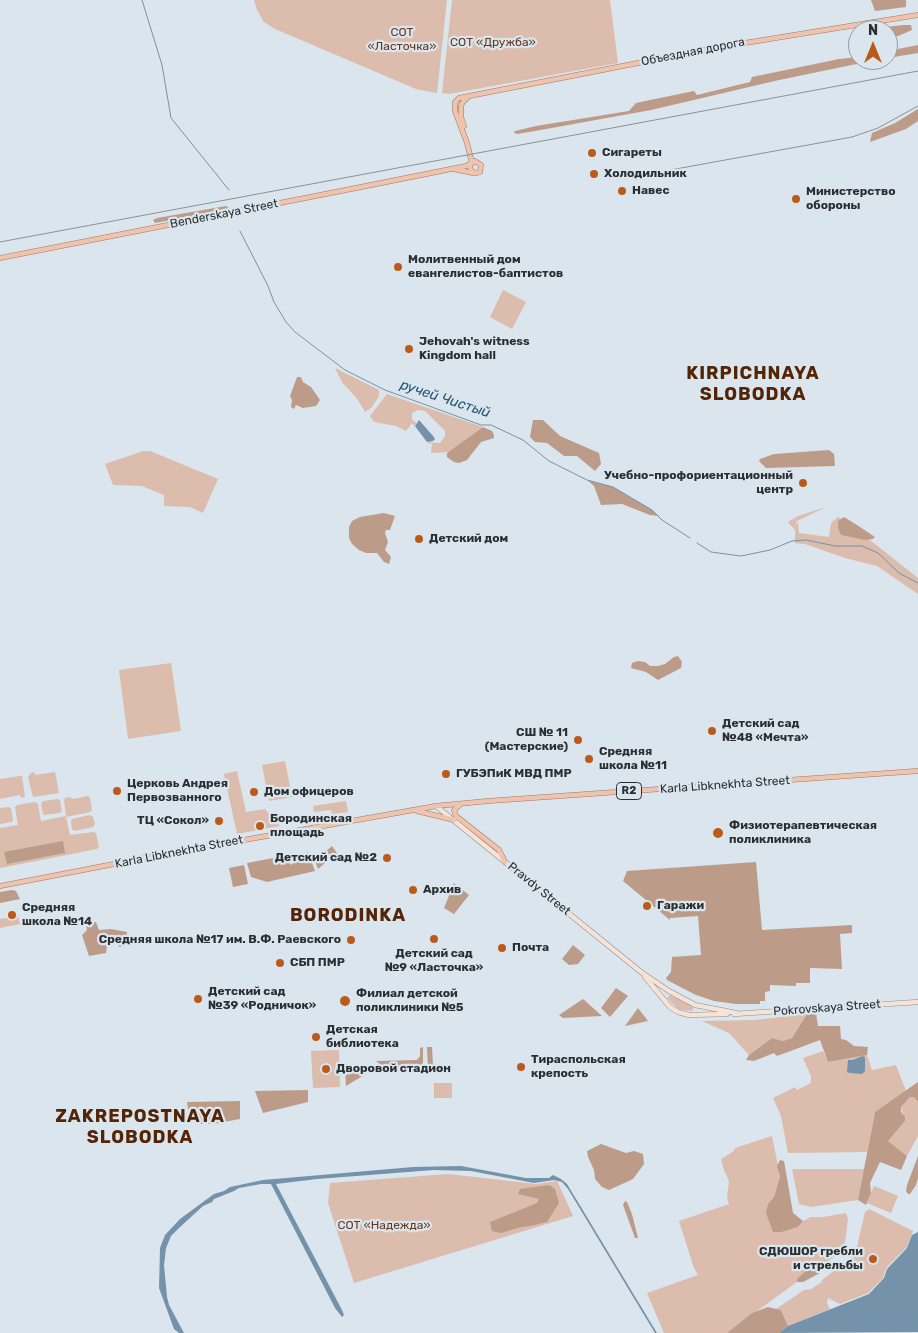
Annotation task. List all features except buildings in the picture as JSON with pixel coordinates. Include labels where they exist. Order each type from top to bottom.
[{"type":"main road","name":"Объездная дорога","points":[[473,162],[454,108],[456,101],[469,96],[720,47],[918,15]]},
{"type":"main road","name":"Benderskaya Street","points":[[0,258],[448,169],[473,162]]},
{"type":"main road","points":[[448,169],[474,173],[478,173],[482,169],[481,164],[473,162],[470,169],[474,173]]},
{"type":"main road","name":"Karla Libknekhta Street","points":[[0,886],[176,852],[436,806],[918,771]]},
{"type":"main road","points":[[462,803],[454,810],[456,816],[499,850],[505,862]]},
{"type":"main road","name":"Pravdy Street","points":[[436,806],[641,972],[669,992],[695,1005]]},
{"type":"main road","points":[[413,810],[454,820]]},
{"type":"main road","name":"Pravdy Street","points":[[641,972],[673,1009],[684,1014]]},
{"type":"main road","points":[[663,998],[665,992],[669,992]]},
{"type":"main road","name":"Pokrovskaya Street","points":[[684,1014],[736,1014],[918,1002]]},
{"type":"main road","points":[[694,1015],[695,1005]]},
{"type":"main road","name":"Pokrovskaya Street","points":[[695,1005],[736,1014]]},
{"type":"green space","name":"СОТ «Ласточка»","points":[[254,0],[447,0],[437,93],[416,89],[275,29],[264,22]]},
{"type":"green space","name":"СОТ «Дружба»","points":[[452,0],[610,0],[618,63],[449,94],[442,93]]},
{"type":"green space","points":[[503,290],[526,302],[512,329],[490,317]]},
{"type":"green space","points":[[335,368],[379,390],[379,396],[372,407],[365,412],[358,400],[342,382]]},
{"type":"green space","points":[[387,394],[483,427],[449,452],[431,453],[432,443],[429,444],[427,442],[440,443],[445,436],[445,431],[425,411],[418,410],[412,413],[412,420],[416,423],[415,426],[422,436],[412,423],[406,431],[396,426],[374,422],[370,416]]},
{"type":"green space","points":[[143,451],[150,451],[218,479],[203,513],[190,507],[164,506],[164,495],[142,486],[113,485],[105,464]]},
{"type":"green space","points":[[826,507],[797,521],[794,527],[798,522],[799,533],[829,537],[831,523],[838,517],[918,578],[918,594],[877,566],[845,558],[805,544],[795,543],[795,530],[788,522],[798,516]]},
{"type":"green space","points":[[171,663],[181,731],[128,739],[119,670]]},
{"type":"green space","points":[[285,761],[292,797],[269,801],[262,765]]},
{"type":"green space","points":[[237,771],[246,812],[265,809],[280,826],[237,834],[224,774]]},
{"type":"green space","points":[[34,772],[35,775],[55,772],[59,793],[33,797],[28,777]]},
{"type":"green space","points":[[22,776],[25,797],[21,798],[20,795],[0,799],[0,779]]},
{"type":"green space","points":[[88,796],[92,810],[90,812],[66,817],[70,835],[96,833],[99,847],[97,849],[0,868],[0,828],[18,825],[15,807],[17,805],[35,802],[38,804],[41,821],[66,816],[65,798],[70,797],[73,799]]},
{"type":"green space","points":[[60,800],[62,811],[60,813],[44,815],[41,804],[43,801]]},
{"type":"green space","points":[[346,801],[348,812],[332,814],[331,810],[314,812],[313,806]]},
{"type":"green space","points":[[0,808],[11,808],[12,822],[0,824]]},
{"type":"green space","points":[[90,815],[93,817],[95,824],[93,827],[75,831],[72,829],[72,819]]},
{"type":"green space","points":[[18,916],[20,924],[0,928],[0,919]]},
{"type":"green space","points":[[670,995],[693,1007],[692,1011],[678,1009],[667,998]]},
{"type":"green space","points":[[807,1014],[792,1038],[783,1041],[772,1038],[749,1055],[729,1033],[702,1021],[755,1020]]},
{"type":"green space","name":"Дворовой стадион","points":[[339,1050],[340,1087],[313,1088],[311,1051]]},
{"type":"green space","points":[[823,1051],[828,1062],[867,1055],[872,1070],[896,1065],[906,1091],[875,1112],[867,1152],[788,1153],[781,1116],[773,1098],[795,1087],[797,1090],[811,1083],[811,1076],[803,1058]]},
{"type":"green space","points":[[434,1083],[452,1083],[452,1098],[434,1098]]},
{"type":"green space","points":[[910,1097],[914,1097],[918,1102],[918,1136],[907,1156],[888,1141],[905,1121],[901,1107]]},
{"type":"green space","points":[[772,1136],[780,1176],[774,1197],[768,1204],[782,1232],[798,1227],[803,1221],[811,1217],[846,1213],[848,1219],[845,1242],[839,1253],[824,1264],[820,1261],[802,1274],[797,1279],[797,1282],[727,1333],[664,1333],[647,1293],[698,1275],[679,1221],[729,1204],[727,1198],[729,1181],[721,1159],[734,1151],[735,1148]]},
{"type":"green space","points":[[792,1169],[864,1169],[858,1200],[811,1207],[799,1204]]},
{"type":"green space","name":"СОТ «Надежда»","points":[[448,1174],[536,1184],[557,1181],[573,1216],[354,1283],[328,1203],[330,1183]]},
{"type":"green space","points":[[874,1186],[898,1196],[891,1213],[867,1203]]},
{"type":"green space","name":"СДЮШОР гребли и стрельбы","points":[[869,1209],[913,1231],[907,1247],[886,1268],[883,1278],[868,1293],[840,1304],[828,1298],[827,1303],[830,1309],[788,1326],[781,1310],[776,1309],[804,1290],[811,1289],[822,1282],[822,1280],[853,1256],[856,1251],[865,1212]]},
{"type":"shaded area","points":[[871,0],[906,0],[906,7],[875,11]]},
{"type":"shaded area","points":[[911,25],[912,30],[898,36],[898,26]]},
{"type":"shaded area","points":[[918,45],[918,53],[898,56],[898,49]]},
{"type":"shaded area","points":[[848,58],[848,66],[651,110],[535,131],[514,133],[515,131],[536,126],[629,111],[636,103],[694,91],[697,95],[750,82],[752,77]]},
{"type":"shaded area","points":[[918,109],[918,121],[906,129],[870,142],[872,133],[895,123]]},
{"type":"shaded area","points":[[226,206],[230,209],[155,223],[153,220],[157,218]]},
{"type":"shaded area","points":[[297,377],[301,377],[303,382],[311,387],[320,400],[316,406],[303,408],[296,405],[294,409],[291,407],[292,400],[290,396]]},
{"type":"shaded area","points":[[533,420],[543,420],[560,436],[599,453],[601,464],[595,471],[577,456],[564,456],[547,443],[535,442],[530,437]]},
{"type":"shaded area","points":[[483,427],[492,431],[494,438],[481,442],[467,460],[459,463],[447,457],[447,453]]},
{"type":"shaded area","points":[[829,450],[834,454],[835,466],[766,468],[759,461],[774,454]]},
{"type":"shaded area","points":[[587,480],[613,487],[659,516],[650,515],[622,504],[601,505],[594,486]]},
{"type":"shaded area","points":[[384,513],[395,516],[390,530],[386,530],[385,533],[388,542],[385,550],[391,557],[389,564],[384,562],[377,553],[366,553],[359,550],[352,544],[349,538],[349,527],[352,521],[360,517]]},
{"type":"shaded area","points":[[844,517],[875,537],[865,540],[841,535],[838,521]]},
{"type":"shaded area","points":[[678,656],[682,662],[681,668],[658,680],[646,672],[631,668],[632,663],[638,661],[645,662],[650,666],[658,666]]},
{"type":"shaded area","points":[[63,841],[65,853],[7,864],[4,852]]},
{"type":"shaded area","points":[[332,846],[337,853],[318,869],[315,861]]},
{"type":"shaded area","points":[[308,852],[315,871],[267,882],[251,877],[247,863],[284,856],[291,865]]},
{"type":"shaded area","points":[[756,862],[762,930],[852,925],[852,933],[840,934],[842,969],[810,968],[810,983],[796,983],[796,986],[770,985],[770,991],[765,992],[765,1001],[760,1001],[760,1004],[736,1004],[714,1001],[696,995],[667,980],[666,978],[671,972],[672,957],[701,955],[698,916],[670,918],[670,920],[623,881],[627,871]]},
{"type":"shaded area","points":[[244,865],[248,884],[233,887],[229,868]]},
{"type":"shaded area","points":[[454,883],[469,895],[454,914],[444,908]]},
{"type":"shaded area","points":[[16,891],[20,899],[0,903],[0,892]]},
{"type":"shaded area","points":[[96,922],[99,930],[111,929],[127,932],[126,945],[119,947],[116,935],[111,936],[108,939],[106,953],[89,956],[82,935],[87,930],[86,925]]},
{"type":"shaded area","points":[[573,945],[585,955],[578,964],[569,965],[562,959]]},
{"type":"shaded area","points":[[616,988],[628,996],[610,1017],[601,1008]]},
{"type":"shaded area","points":[[583,999],[602,1016],[563,1018],[559,1015]]},
{"type":"shaded area","points":[[638,1008],[648,1021],[625,1026]]},
{"type":"shaded area","points":[[816,1013],[818,1026],[840,1026],[841,1039],[854,1046],[868,1047],[867,1055],[828,1062],[820,1040],[777,1056],[774,1053],[754,1061],[746,1060],[749,1055],[772,1038],[783,1041],[792,1038],[807,1014]]},
{"type":"shaded area","points":[[423,1047],[423,1063],[420,1067],[397,1070],[386,1069],[376,1061],[417,1060],[420,1056],[420,1048]]},
{"type":"shaded area","points":[[427,1047],[432,1047],[433,1066],[447,1067],[447,1071],[443,1073],[428,1069]]},
{"type":"shaded area","points":[[374,1069],[346,1086],[345,1070]]},
{"type":"shaded area","points":[[918,1082],[918,1102],[914,1097],[910,1097],[901,1107],[905,1121],[888,1141],[907,1156],[901,1170],[880,1162],[870,1183],[871,1193],[866,1205],[858,1200],[875,1112]]},
{"type":"shaded area","points":[[308,1090],[308,1102],[263,1113],[255,1091]]},
{"type":"shaded area","points":[[240,1101],[240,1119],[213,1124],[200,1124],[193,1120],[193,1112],[188,1109],[187,1102]]},
{"type":"shaded area","points":[[601,1144],[626,1153],[634,1151],[643,1154],[644,1164],[633,1179],[609,1190],[602,1187],[595,1179],[594,1170],[587,1151]]},
{"type":"shaded area","points":[[918,1156],[918,1178],[916,1185],[908,1194],[906,1191],[907,1185]]},
{"type":"shaded area","points":[[780,1160],[784,1161],[793,1213],[803,1221],[798,1227],[782,1232],[773,1232],[766,1213],[768,1204],[774,1197],[780,1176],[777,1166]]},
{"type":"shaded area","points":[[549,1185],[555,1189],[559,1203],[547,1222],[501,1233],[492,1231],[490,1222],[537,1203],[539,1199],[518,1194],[520,1189]]},
{"type":"shaded area","points":[[625,1201],[632,1214],[638,1238],[635,1238],[623,1205]]},
{"type":"shaded area","points":[[820,1261],[824,1264],[820,1273],[803,1282],[797,1282],[797,1279],[802,1274]]},
{"type":"shaded area","points":[[768,1307],[781,1310],[788,1326],[779,1333],[727,1333],[752,1313]]},
{"type":"water","points":[[419,420],[435,439],[433,441],[427,442],[415,426]]},
{"type":"water","points":[[862,1056],[865,1057],[865,1071],[862,1074],[847,1072],[848,1060]]},
{"type":"water","points":[[461,1166],[526,1178],[549,1178],[553,1175],[567,1184],[657,1333],[655,1333],[562,1182],[554,1180],[534,1183],[471,1171],[434,1170],[276,1184],[342,1310],[344,1315],[342,1317],[335,1308],[271,1184],[239,1188],[214,1199],[203,1206],[171,1236],[166,1248],[164,1265],[167,1297],[169,1305],[184,1333],[179,1333],[174,1329],[159,1288],[160,1248],[165,1235],[180,1219],[214,1194],[230,1187],[263,1180],[413,1167]]},
{"type":"water","points":[[918,1232],[918,1332],[779,1333],[788,1326],[869,1294],[884,1278],[887,1269],[907,1248],[912,1235]]},
{"type":"waterway","name":"ручей Чистый","points":[[142,0],[162,65],[171,118],[229,190]]},
{"type":"waterway","name":"ручей Чистый","points":[[240,231],[274,302],[286,322],[295,332],[345,370],[385,390],[481,425],[491,425],[523,440],[549,461],[587,480],[613,487],[652,510],[662,520],[690,538]]},
{"type":"waterway","name":"ручей Чистый","points":[[697,543],[711,552],[741,556],[770,550],[792,541],[806,540],[835,546],[862,546],[878,553],[899,573],[918,583]]},
{"type":"railway","points":[[0,242],[918,71]]},
{"type":"railway","points":[[648,174],[852,137],[878,128],[918,106]]},
{"type":"place","name":"Сигареты","points":[[592,153]]},
{"type":"place","name":"Холодильник","points":[[594,174]]},
{"type":"place","name":"Навес","points":[[622,191]]},
{"type":"place","name":"Министерство обороны","points":[[796,199]]},
{"type":"place","name":"Молитвенный дом евангелистов-баптистов","points":[[398,267]]},
{"type":"place","name":"Jehovah's witness Kingdom hall","points":[[409,349]]},
{"type":"place","name":"Учебно-профориентационный центр","points":[[803,483]]},
{"type":"place","name":"Детский дом","points":[[419,539]]},
{"type":"place","name":"Детский сад №48 «Мечта»","points":[[712,731]]},
{"type":"place","name":"СШ № 11 (Мастерские)","points":[[578,740]]},
{"type":"place","name":"Средняя школа №11","points":[[589,759]]},
{"type":"place","name":"ГУБЭПиК МВД ПМР","points":[[446,774]]},
{"type":"place","name":"Церковь Андрея Первозванного","points":[[117,791]]},
{"type":"place","name":"Дом офицеров","points":[[254,792]]},
{"type":"place","name":"ТЦ «Сокол»","points":[[219,821]]},
{"type":"place","name":"Бородинская площадь","points":[[260,826]]},
{"type":"place","name":"Физиотерапевтическая поликлиника","points":[[718,833]]},
{"type":"place","name":"Детский сад №2","points":[[387,858]]},
{"type":"place","name":"Архив","points":[[413,890]]},
{"type":"place","name":"Гаражи","points":[[647,906]]},
{"type":"place","name":"Средняя школа №14","points":[[12,915]]},
{"type":"place","name":"Детский сад №9 «Ласточка»","points":[[434,939]]},
{"type":"place","name":"Средняя школа №17 им. В.Ф. Раевского","points":[[351,940]]},
{"type":"place","name":"Почта","points":[[502,948]]},
{"type":"place","name":"СБП ПМР","points":[[280,963]]},
{"type":"place","name":"Детский сад №39 «Родничок»","points":[[198,999]]},
{"type":"place","name":"Филиал детской поликлиники №5","points":[[345,1001]]},
{"type":"place","name":"Детская библиотека","points":[[316,1037]]},
{"type":"place","name":"Тираспольская крепость","points":[[521,1067]]},
{"type":"place","name":"Дворовой стадион","points":[[326,1069]]},
{"type":"place","name":"СДЮШОР гребли и стрельбы","points":[[873,1259]]},
{"type":"district","name":"KIRPICHNAYA SLOBODKA","points":[[753,384]]},
{"type":"district","name":"BORODINKA","points":[[348,916]]},
{"type":"district","name":"ZAKREPOSTNAYA SLOBODKA","points":[[140,1127]]}]
